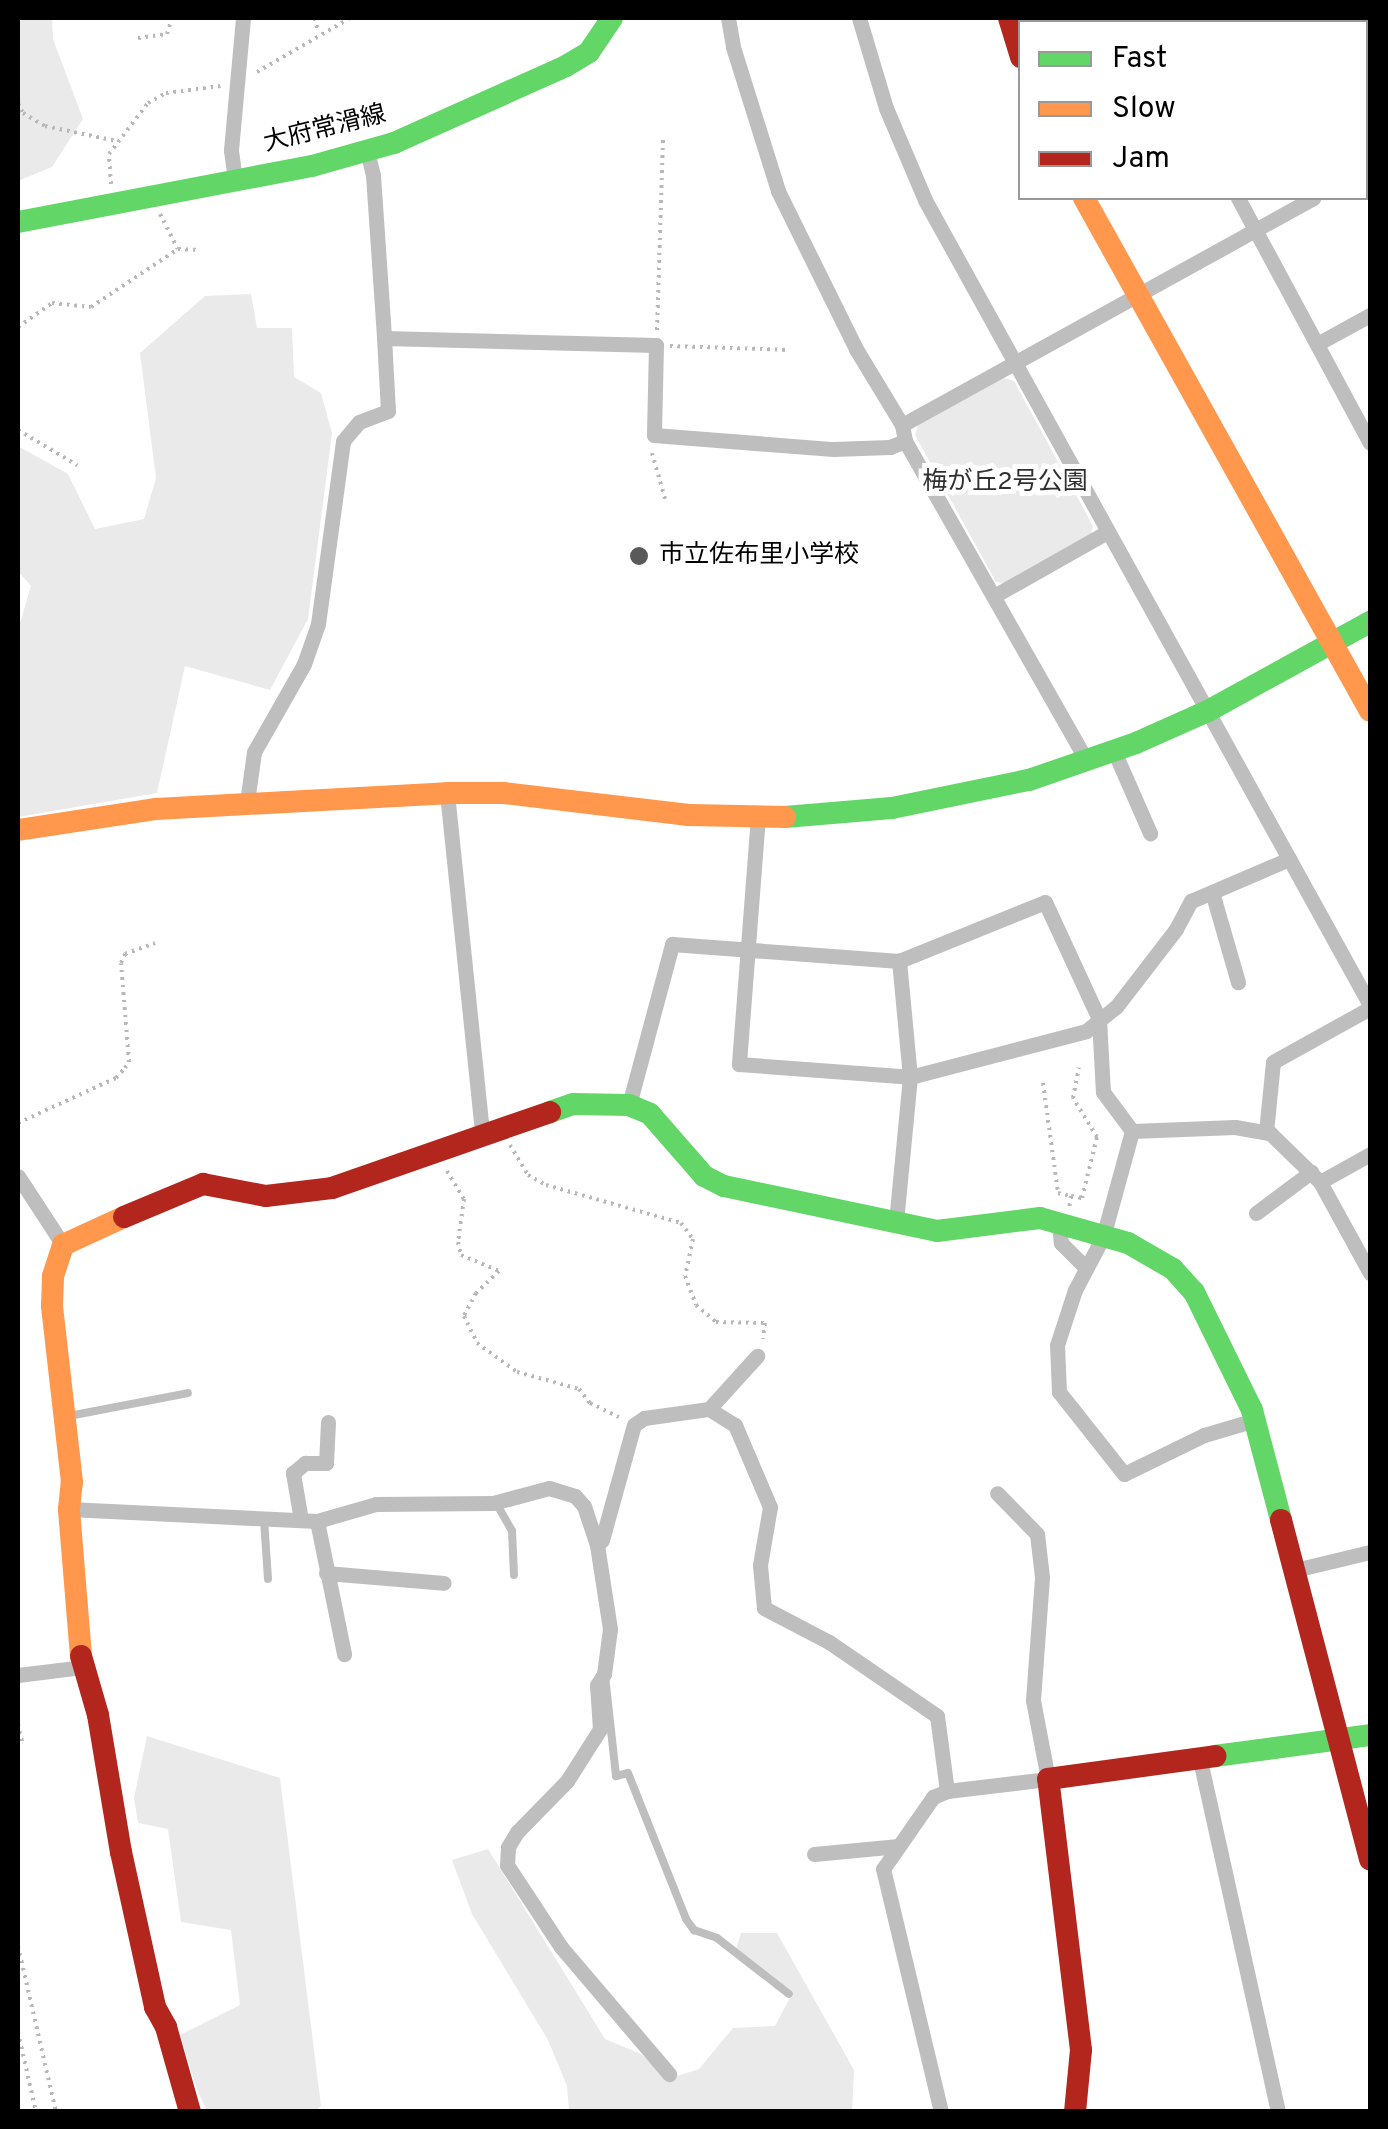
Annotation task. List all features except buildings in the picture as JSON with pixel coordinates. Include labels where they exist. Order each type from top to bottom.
[{"type":"street","points":[[235,180],[231,150],[244,18]]},
{"type":"street","name":"大府常滑線","points":[[18,222],[235,180],[366,150],[417,134],[566,66],[589,52],[612,18]]},
{"type":"street","points":[[728,18],[733,48],[778,191],[856,348],[1087,762]]},
{"type":"street","points":[[859,18],[886,108],[925,200],[1012,364],[1370,1007],[1273,1062],[1266,1132]]},
{"type":"street","points":[[1008,18],[1018,50]]},
{"type":"street","points":[[246,802],[254,752],[304,664],[318,624],[344,441],[359,422],[388,411],[373,175],[366,150]]},
{"type":"street","points":[[1085,200],[1370,711]]},
{"type":"street","points":[[1239,200],[1370,442]]},
{"type":"street","points":[[384,338],[656,345],[654,435],[833,449],[890,447],[904,433],[1012,364],[1310,200]]},
{"type":"street","points":[[1317,344],[1370,314]]},
{"type":"street","points":[[994,596],[1108,532]]},
{"type":"street","points":[[18,830],[156,810],[246,802],[447,793],[504,793],[689,814],[758,816],[806,817],[908,806],[1029,780],[1087,762],[1208,711],[1370,622]]},
{"type":"street","points":[[1114,751],[1150,833]]},
{"type":"street","points":[[447,793],[492,1130]]},
{"type":"street","points":[[758,816],[739,1064],[910,1077],[1086,1032],[1099,1023],[1176,929],[1191,901],[1289,859]]},
{"type":"street","points":[[1212,892],[1238,982]]},
{"type":"street","points":[[629,1105],[672,944],[899,961],[1045,902],[1099,1023],[1103,1092],[1132,1131]]},
{"type":"street","points":[[896,1222],[910,1077],[899,961]]},
{"type":"street","points":[[190,2112],[166,2027],[155,2007],[121,1852],[98,1715],[82,1667],[69,1509],[72,1482],[52,1306],[54,1276],[63,1245],[186,1188],[203,1184],[266,1196],[332,1188],[573,1104],[629,1105],[650,1114],[704,1176],[724,1186],[937,1231],[964,1231],[1040,1218],[1151,1254],[1173,1269],[1194,1292],[1255,1420],[1370,1860]]},
{"type":"street","points":[[1132,1131],[1235,1127],[1266,1132],[1316,1177],[1370,1273]]},
{"type":"street","points":[[1132,1131],[1103,1237],[1086,1268],[1057,1345],[1059,1392],[1124,1474],[1204,1435],[1255,1420]]},
{"type":"street","points":[[1256,1212],[1316,1177],[1370,1154]]},
{"type":"street","points":[[18,1176],[63,1245]]},
{"type":"street","points":[[1062,1226],[1061,1243],[1086,1268]]},
{"type":"street","points":[[597,1546],[634,1425],[644,1418],[709,1409],[757,1356]]},
{"type":"street","points":[[709,1409],[735,1426],[770,1507],[760,1565],[764,1608],[829,1642],[937,1716],[947,1791]]},
{"type":"street","points":[[328,1422],[326,1463],[305,1463],[293,1473],[326,1573],[344,1654]]},
{"type":"street","points":[[69,1509],[309,1521],[376,1504],[496,1502],[528,1492],[562,1490],[584,1506],[597,1546],[610,1629],[604,1674],[597,1685],[600,1729],[567,1780],[517,1832],[508,1847],[507,1865],[561,1947],[669,2074]]},
{"type":"street","points":[[996,1493],[1037,1534],[1042,1577],[1033,1700],[1048,1779],[1081,2050],[1075,2112]]},
{"type":"street","points":[[1295,1570],[1370,1552]]},
{"type":"street","points":[[326,1573],[444,1584]]},
{"type":"street","points":[[18,1675],[82,1667]]},
{"type":"street","points":[[942,2112],[883,1869],[933,1797],[947,1791],[1370,1735]]},
{"type":"street","points":[[1200,1760],[1278,2112]]},
{"type":"street","points":[[814,1854],[899,1846]]},
{"type":"lane","points":[[64,1417],[188,1393]]},
{"type":"lane","points":[[496,1502],[512,1532],[514,1574]]},
{"type":"lane","points":[[264,1519],[268,1579]]},
{"type":"lane","points":[[604,1674],[616,1776],[628,1773],[686,1919],[694,1930],[717,1938],[789,1994]]},
{"type":"path","points":[[138,38],[166,34],[172,18]]},
{"type":"path","points":[[315,18],[319,33]]},
{"type":"path","points":[[114,203],[108,166],[116,142],[157,97],[251,76],[350,18]]},
{"type":"path","points":[[18,102],[24,113],[46,126],[116,142]]},
{"type":"path","points":[[662,135],[656,345],[790,350]]},
{"type":"path","points":[[154,196],[178,249]]},
{"type":"path","points":[[18,327],[52,304],[91,307],[178,249],[199,250]]},
{"type":"path","points":[[18,430],[77,465]]},
{"type":"path","points":[[654,435],[651,450],[666,502]]},
{"type":"path","points":[[18,1123],[116,1078],[125,1068],[129,1062],[121,963],[126,954],[155,943]]},
{"type":"path","points":[[1042,1082],[1058,1193],[1082,1198],[1097,1137],[1073,1098],[1079,1068]]},
{"type":"path","points":[[492,1130],[528,1175],[546,1185],[681,1223],[694,1240],[685,1276],[696,1305],[716,1322],[765,1323],[766,1333],[757,1356]]},
{"type":"path","points":[[432,1152],[464,1199],[458,1242],[461,1256],[499,1270],[467,1308],[466,1322],[477,1342],[517,1372],[579,1388],[590,1403],[634,1425]]},
{"type":"path","points":[[1062,1226],[1072,1196]]},
{"type":"path","points":[[18,1724],[23,1745]]},
{"type":"path","points":[[18,1946],[56,2112]]},
{"type":"path","points":[[18,2032],[36,2112]]},
{"type":"green space","points":[[18,18],[52,18],[53,39],[83,119],[52,167],[18,181]]},
{"type":"green space","points":[[251,294],[257,328],[292,328],[294,377],[321,393],[332,433],[308,619],[270,690],[185,666],[157,793],[18,817],[18,630],[31,586],[18,571],[18,446],[68,474],[95,529],[144,519],[156,478],[140,353],[205,296]]},
{"type":"green space","name":"梅が丘2号公園","points":[[1004,378],[1014,381],[1093,526],[1091,534],[1004,583],[996,582],[915,435],[918,425]]},
{"type":"green space","points":[[147,1736],[280,1778],[321,2106],[316,2111],[207,2111],[198,2092],[180,2035],[240,2005],[231,1930],[181,1922],[168,1829],[138,1823],[134,1798]]},
{"type":"green space","points":[[488,1849],[605,2039],[641,2054],[668,2079],[699,2069],[733,2028],[775,2026],[792,1994],[735,1952],[741,1933],[777,1933],[854,2070],[852,2111],[569,2111],[567,2086],[548,2040],[472,1914],[452,1860]]},
{"type":"traffic: fast","points":[[18,222],[312,166],[394,143],[566,66],[589,52],[612,18]]},
{"type":"traffic: fast","points":[[785,817],[892,808],[1029,780],[1136,743],[1208,711],[1370,622]]},
{"type":"traffic: fast","points":[[550,1112],[573,1104],[629,1105],[650,1114],[704,1176],[724,1186],[937,1231],[1040,1218],[1128,1243],[1173,1269],[1194,1292],[1252,1410],[1281,1520]]},
{"type":"traffic: fast","points":[[1215,1756],[1370,1735]]},
{"type":"traffic: slow","points":[[1085,200],[1370,711]]},
{"type":"traffic: slow","points":[[18,830],[156,809],[447,793],[504,793],[689,815],[785,817]]},
{"type":"traffic: slow","points":[[81,1656],[69,1509],[72,1482],[52,1306],[53,1276],[63,1245],[124,1217]]},
{"type":"traffic: jam","points":[[1009,18],[1018,47]]},
{"type":"traffic: jam","points":[[124,1217],[203,1184],[266,1196],[332,1188],[550,1112]]},
{"type":"traffic: jam","points":[[1281,1520],[1370,1860]]},
{"type":"traffic: jam","points":[[81,1656],[98,1715],[121,1852],[155,2007],[166,2027],[190,2112]]},
{"type":"traffic: jam","points":[[1075,2112],[1081,2050],[1048,1779],[1215,1756]]},
{"type":"place","name":"市立佐布里小学校","points":[[639,556]]}]
